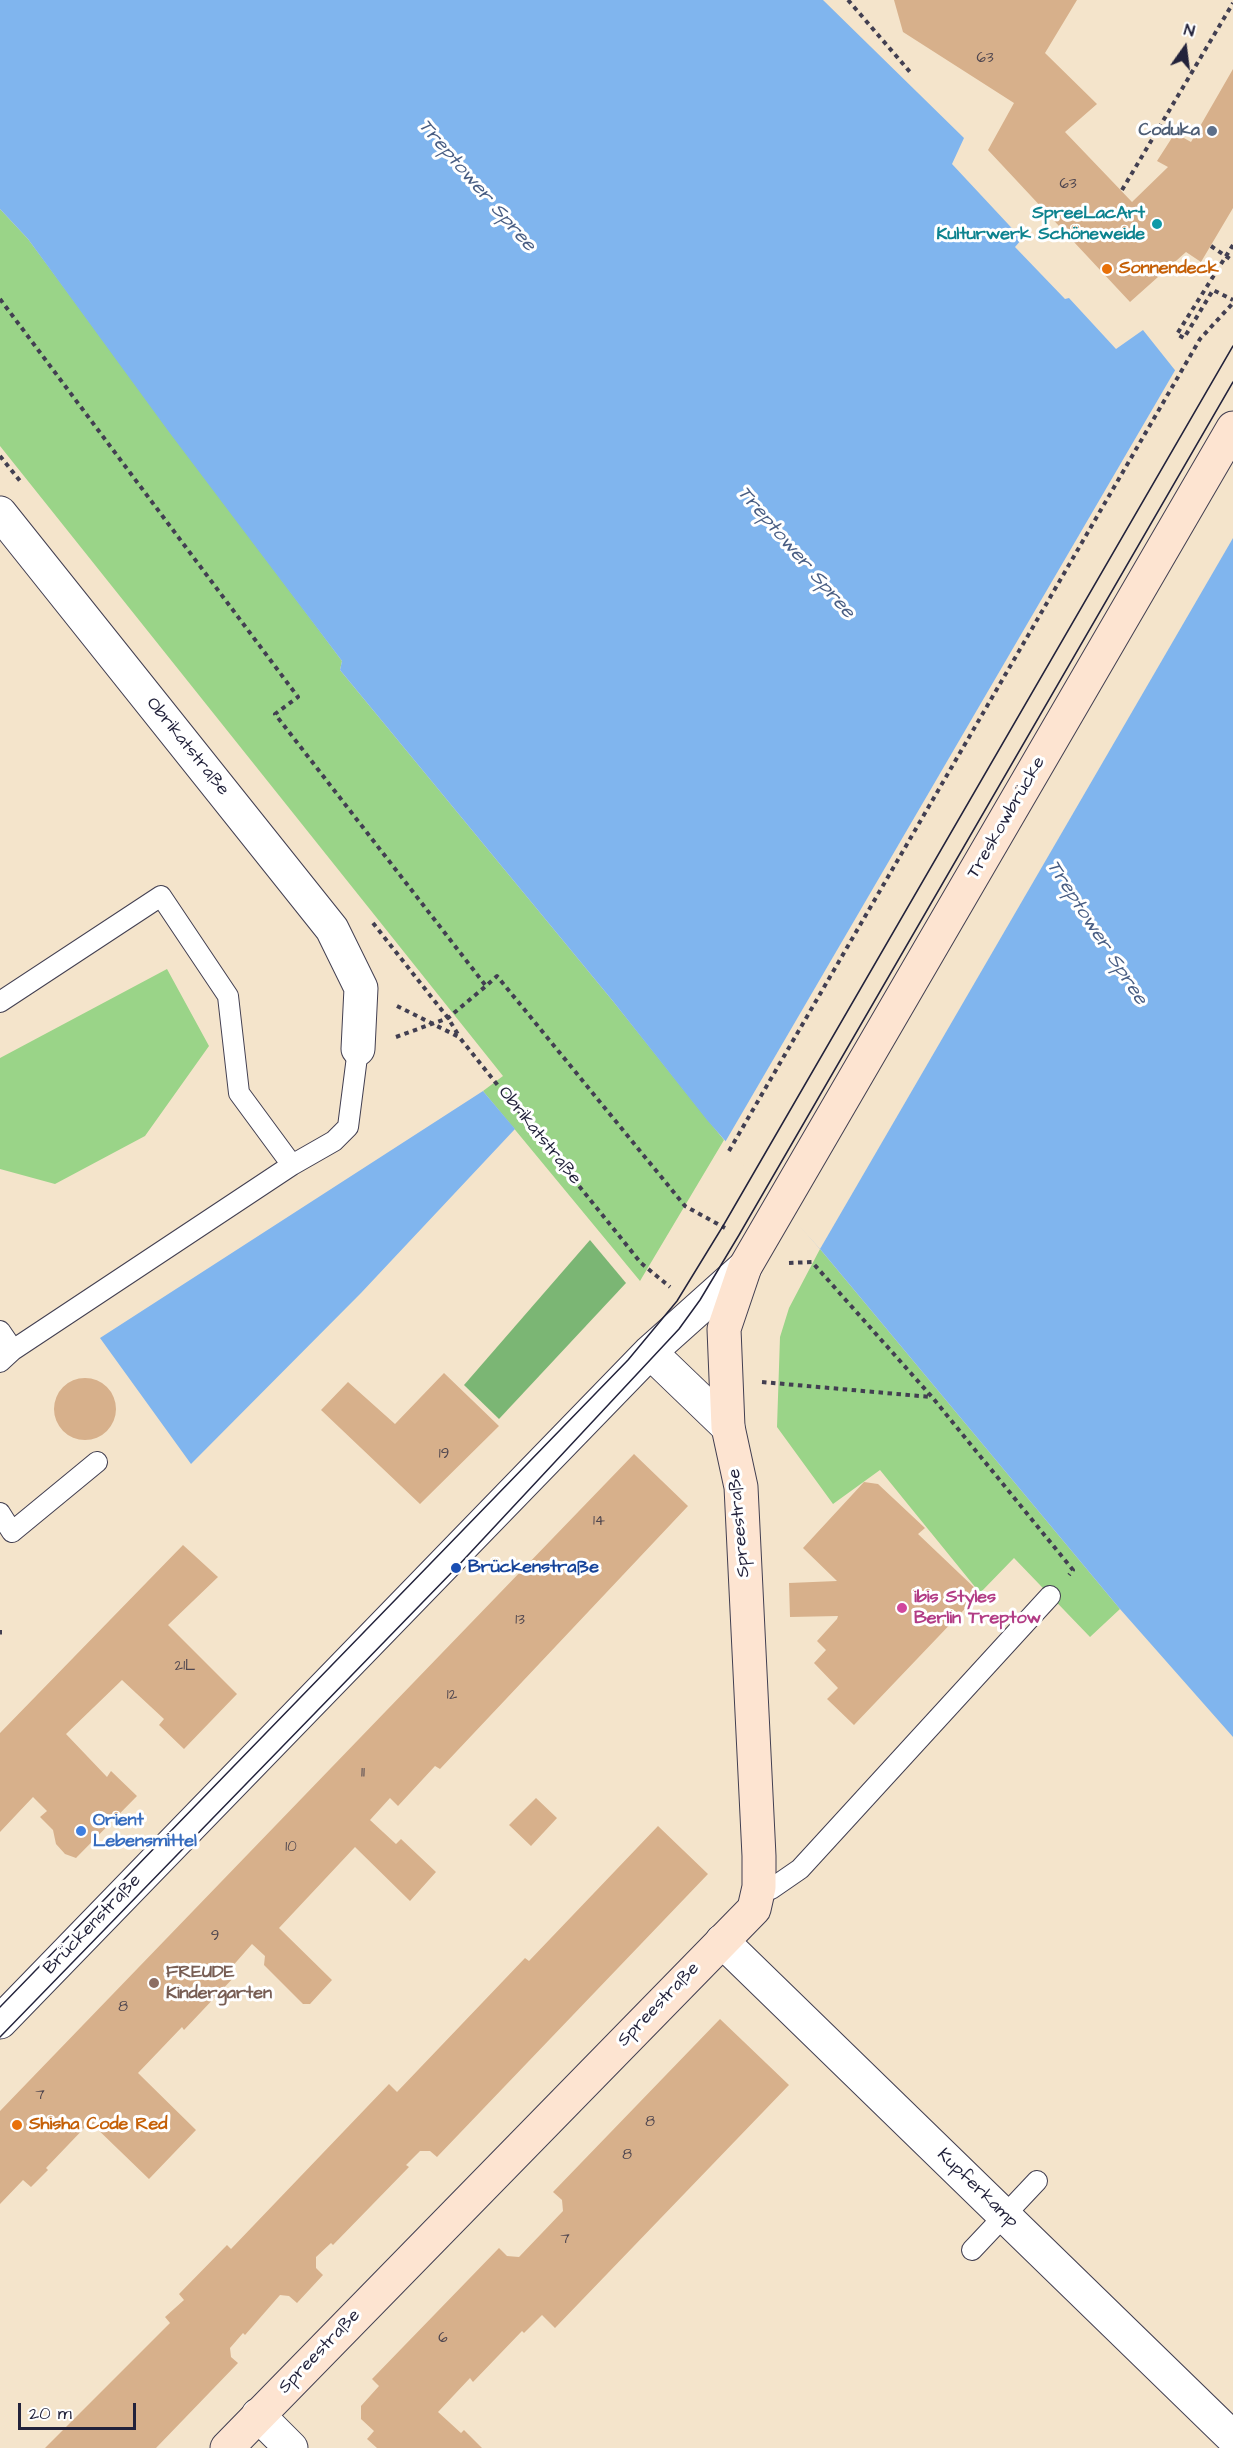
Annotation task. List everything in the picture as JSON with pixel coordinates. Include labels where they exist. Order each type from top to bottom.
[{"type":"main road","name":"Treskowbrücke","points":[[782,1208],[1233,428]]},
{"type":"main road","name":"Spreestraße","points":[[227,2448],[754,1909],[759,1887],[741,1487],[728,1427],[724,1329],[752,1256],[782,1208]]},
{"type":"street","name":"Obrikatstraße","points":[[0,513],[332,929],[361,988],[358,1049]]},
{"type":"street","name":"Brückenstraße","points":[[0,2022],[650,1352],[699,1309],[752,1256]]},
{"type":"street","points":[[650,1352],[728,1427]]},
{"type":"street","name":"Kupferkamp","points":[[722,1941],[1233,2438]]},
{"type":"street","points":[[258,2415],[291,2448]]},
{"type":"lane","points":[[0,1002],[161,896],[228,996],[239,1093],[292,1165]]},
{"type":"lane","points":[[0,1331],[6,1356],[292,1165],[334,1141],[348,1127],[358,1049]]},
{"type":"lane","points":[[0,1513],[6,1537],[97,1462]]},
{"type":"lane","points":[[759,1887],[771,1889],[800,1869],[1050,1596]]},
{"type":"lane","points":[[972,2250],[1037,2181]]},
{"type":"path","points":[[848,0],[910,72]]},
{"type":"path","points":[[1122,190],[1233,3]]},
{"type":"path","points":[[729,1151],[1200,339],[1233,302],[1213,290],[1184,339],[1177,334],[1233,245]]},
{"type":"path","points":[[1211,246],[1233,261]]},
{"type":"path","points":[[0,299],[298,697],[275,714],[486,986]]},
{"type":"path","points":[[358,1049],[434,1024],[454,1014],[498,976],[685,1206],[752,1256]]},
{"type":"path","name":"Obrikatstraße","points":[[361,988],[459,1036],[641,1263],[699,1309]]},
{"type":"path","points":[[790,1264],[812,1262],[932,1397],[1073,1570],[1050,1596]]},
{"type":"path","points":[[761,1382],[932,1397]]},
{"type":"path","points":[[0,1630],[0,1635]]},
{"type":"green space","points":[[0,209],[28,239],[342,661],[340,670],[612,1000],[724,1140],[640,1281],[483,1091],[503,1076],[0,446]]},
{"type":"green space","points":[[167,969],[209,1046],[145,1136],[55,1184],[0,1169],[0,1058]]},
{"type":"green space","points":[[590,1240],[626,1283],[499,1419],[464,1385]]},
{"type":"green space","points":[[820,1249],[1120,1609],[1090,1637],[1014,1558],[980,1593],[880,1470],[833,1504],[777,1427],[780,1337],[789,1308]]},
{"type":"water","name":"Treptower Spree","points":[[0,0],[823,0],[964,138],[952,164],[1022,239],[1015,247],[1065,299],[1069,298],[1116,349],[1143,330],[1233,443],[1233,1737],[1120,1609],[820,1249],[707,1120],[612,1000],[340,670],[342,661],[169,432],[28,239],[0,209]]},
{"type":"water","points":[[483,1091],[515,1129],[361,1293],[191,1464],[100,1338]]},
{"type":"pier","points":[[1177,367],[1233,438],[1233,538],[820,1249],[724,1144]]},
{"type":"building","points":[[894,0],[1077,0],[1045,53],[1097,104],[1065,132],[1132,202],[1168,167],[1157,161],[1175,133],[1191,142],[1233,69],[1233,208],[1201,262],[1186,252],[1130,302],[988,150],[1014,103],[903,32]]},
{"type":"building","points":[[444,1373],[499,1426],[420,1504],[321,1410],[348,1382],[395,1424]]},
{"type":"building","points":[[85,1378],[107,1387],[116,1409],[107,1431],[85,1440],[63,1431],[54,1409],[63,1387]]},
{"type":"building","points":[[634,1454],[688,1506],[440,1769],[435,1766],[398,1806],[390,1798],[370,1820],[396,1844],[401,1839],[436,1872],[410,1901],[355,1847],[279,1928],[332,1980],[310,2004],[303,2004],[264,1965],[265,1956],[252,1944],[230,1969],[236,1975],[184,2030],[182,2027],[138,2073],[196,2130],[149,2179],[90,2122],[31,2187],[23,2180],[0,2204],[0,2111]]},
{"type":"building","name":"ibis Styles Berlin Treptow","points":[[864,1482],[878,1484],[925,1528],[918,1534],[980,1593],[854,1725],[827,1699],[838,1688],[814,1663],[826,1650],[817,1641],[838,1616],[790,1617],[789,1583],[837,1581],[803,1548]]},
{"type":"building","points":[[183,1545],[218,1577],[168,1625],[237,1694],[184,1749],[159,1725],[164,1719],[122,1680],[66,1734],[107,1777],[111,1771],[137,1796],[76,1858],[65,1854],[56,1844],[53,1830],[40,1817],[47,1811],[33,1797],[0,1832],[0,1733]]},
{"type":"building","points":[[536,1798],[557,1818],[531,1846],[509,1825]]},
{"type":"building","points":[[658,1826],[708,1874],[437,2157],[430,2151],[420,2151],[406,2165],[409,2167],[333,2245],[331,2243],[316,2257],[316,2268],[323,2275],[297,2303],[289,2296],[280,2295],[245,2335],[243,2333],[230,2348],[231,2357],[238,2363],[156,2448],[45,2448],[170,2323],[165,2317],[184,2300],[179,2294],[227,2245],[231,2249],[389,2084],[397,2092],[525,1958],[529,1961]]},
{"type":"building","points":[[720,2019],[789,2085],[555,2328],[542,2315],[524,2333],[522,2331],[473,2382],[470,2378],[438,2412],[461,2433],[464,2430],[482,2448],[377,2448],[367,2439],[374,2431],[361,2419],[361,2406],[379,2386],[372,2379],[499,2248],[507,2256],[519,2257],[563,2211],[562,2200],[553,2192]]},
{"type":"tram line","points":[[0,2007],[628,1360],[677,1301],[723,1226],[1233,346]]},
{"type":"tram line","points":[[0,2037],[456,1568],[679,1329],[700,1300],[739,1235],[1233,382]]},
{"type":"place","name":"Coduka","points":[[1212,131]]},
{"type":"place","name":"SpreeLacArt Kulturwerk Schöneweide","points":[[1157,224]]},
{"type":"place","name":"Sonnendeck","points":[[1107,269]]},
{"type":"place","name":"Brückenstraße","points":[[456,1568]]},
{"type":"place","name":"ibis Styles Berlin Treptow","points":[[902,1608]]},
{"type":"place","name":"Orient Lebensmittel","points":[[81,1831]]},
{"type":"place","name":"FREUDE Kindergarten","points":[[154,1983]]},
{"type":"place","name":"Shisha Code Red","points":[[17,2125]]}]
